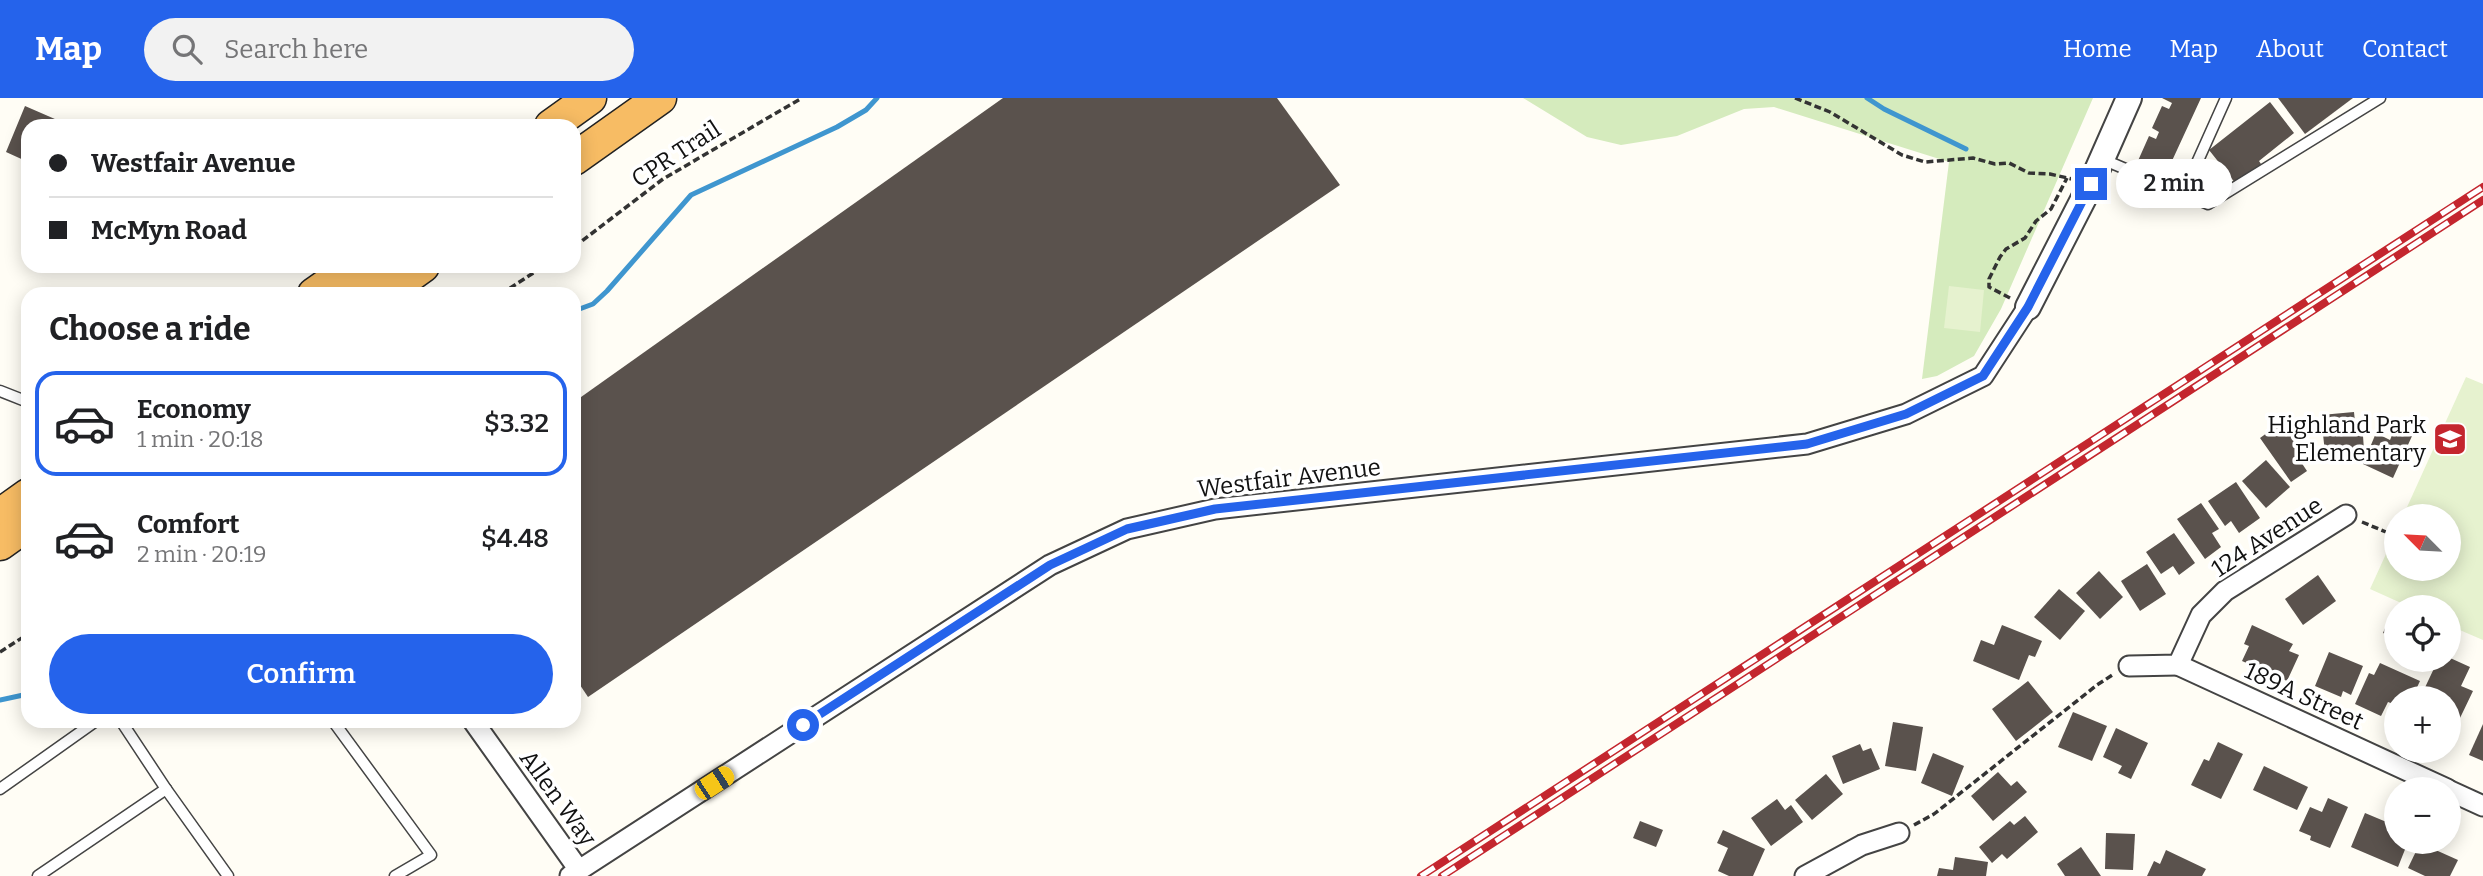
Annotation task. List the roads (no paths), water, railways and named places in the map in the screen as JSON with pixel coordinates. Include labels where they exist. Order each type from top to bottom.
[{"type":"highway","points":[[561,119],[590,98]]},
{"type":"highway","points":[[581,154],[660,98]]},
{"type":"highway","points":[[324,287],[344,273]]},
{"type":"highway","points":[[364,287],[383,273]]},
{"type":"highway","points":[[394,287],[413,273]]},
{"type":"highway","points":[[0,515],[21,500]]},
{"type":"highway","points":[[0,544],[21,529]]},
{"type":"highway","points":[[0,565],[21,551]]},
{"type":"street","points":[[2028,307],[2091,184],[2129,98]]},
{"type":"street","name":"Westfair Avenue","points":[[575,873],[1050,565],[1127,529],[1215,509],[1807,444],[1906,414],[1983,376],[2028,307]]},
{"type":"street","name":"124 Avenue","points":[[2178,666],[2201,615],[2225,591],[2346,515]]},
{"type":"street","points":[[2129,666],[2178,666]]},
{"type":"street","name":"189A Street","points":[[2178,666],[2420,777]]},
{"type":"street","name":"Allen Way","points":[[478,728],[575,873]]},
{"type":"street","name":"189A Street","points":[[2461,796],[2483,806]]},
{"type":"street","points":[[1805,876],[1862,845],[1899,833]]},
{"type":"lane","points":[[2183,194],[2226,98]]},
{"type":"lane","points":[[2102,159],[2208,204],[2379,98]]},
{"type":"lane","points":[[0,391],[21,399]]},
{"type":"lane","points":[[0,789],[86,728]]},
{"type":"lane","points":[[126,728],[228,876]]},
{"type":"lane","points":[[338,728],[431,855],[396,876]]},
{"type":"lane","points":[[38,876],[166,789]]},
{"type":"waterway","points":[[581,308],[593,304],[607,291],[691,195],[837,127],[866,110],[877,98]]},
{"type":"waterway","points":[[1867,98],[1966,149]]},
{"type":"waterway","points":[[0,700],[21,696]]},
{"type":"railway","points":[[1421,876],[2483,187]]},
{"type":"railway","points":[[1442,876],[2483,200]]},
{"type":"place","name":"Highland Park Elementary","points":[[2450,439]]}]
